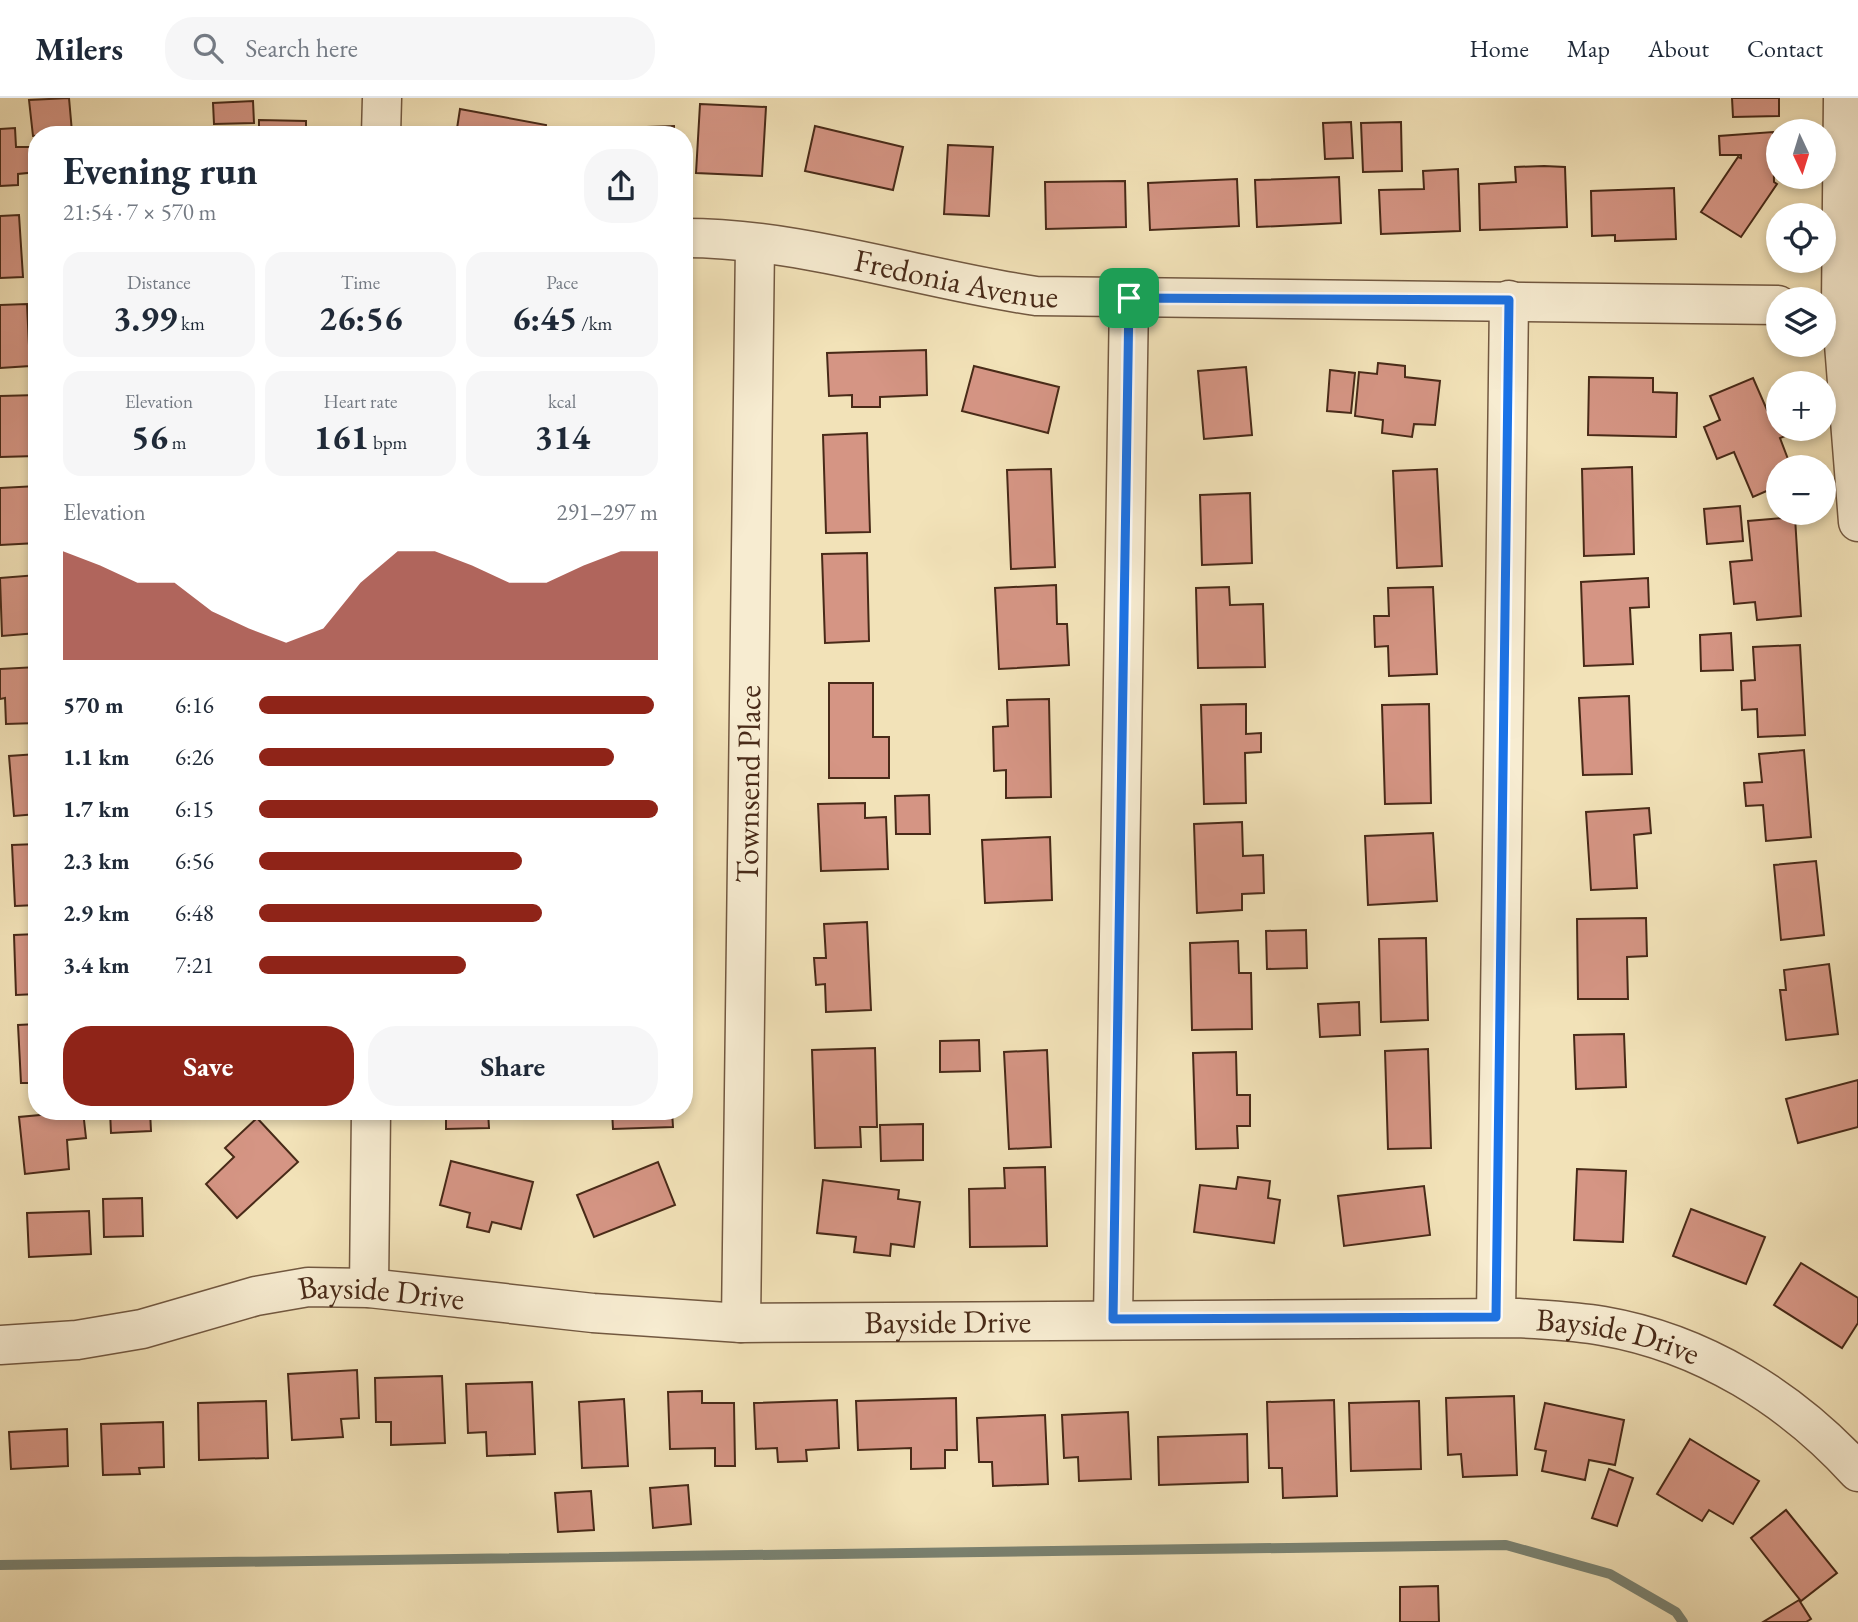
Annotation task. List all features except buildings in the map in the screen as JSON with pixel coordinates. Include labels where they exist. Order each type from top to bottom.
[{"type":"street","points":[[381,126],[382,98]]},
{"type":"street","points":[[1843,98],[1841,306],[1858,522]]},
{"type":"street","name":"Fredonia Avenue","points":[[693,239],[821,253],[983,288],[1036,296],[1766,305]]},
{"type":"street","name":"Townsend Place","points":[[741,1323],[755,244]]},
{"type":"street","points":[[1113,1319],[1129,298]]},
{"type":"street","points":[[1496,1317],[1509,300]]},
{"type":"street","points":[[369,1288],[370,1120]]},
{"type":"street","name":"Bayside Drive","points":[[0,1345],[77,1340],[142,1329],[269,1293],[308,1287],[369,1288],[593,1313],[741,1323],[1496,1317],[1604,1326],[1658,1340],[1709,1360],[1759,1386],[1794,1411],[1834,1446],[1858,1472]]},
{"type":"waterway","points":[[0,1565],[1506,1545],[1610,1574],[1676,1612],[1683,1622]]},
{"type":"route","points":[[1129,298],[1509,300],[1496,1317],[1113,1319],[1129,298]]}]
